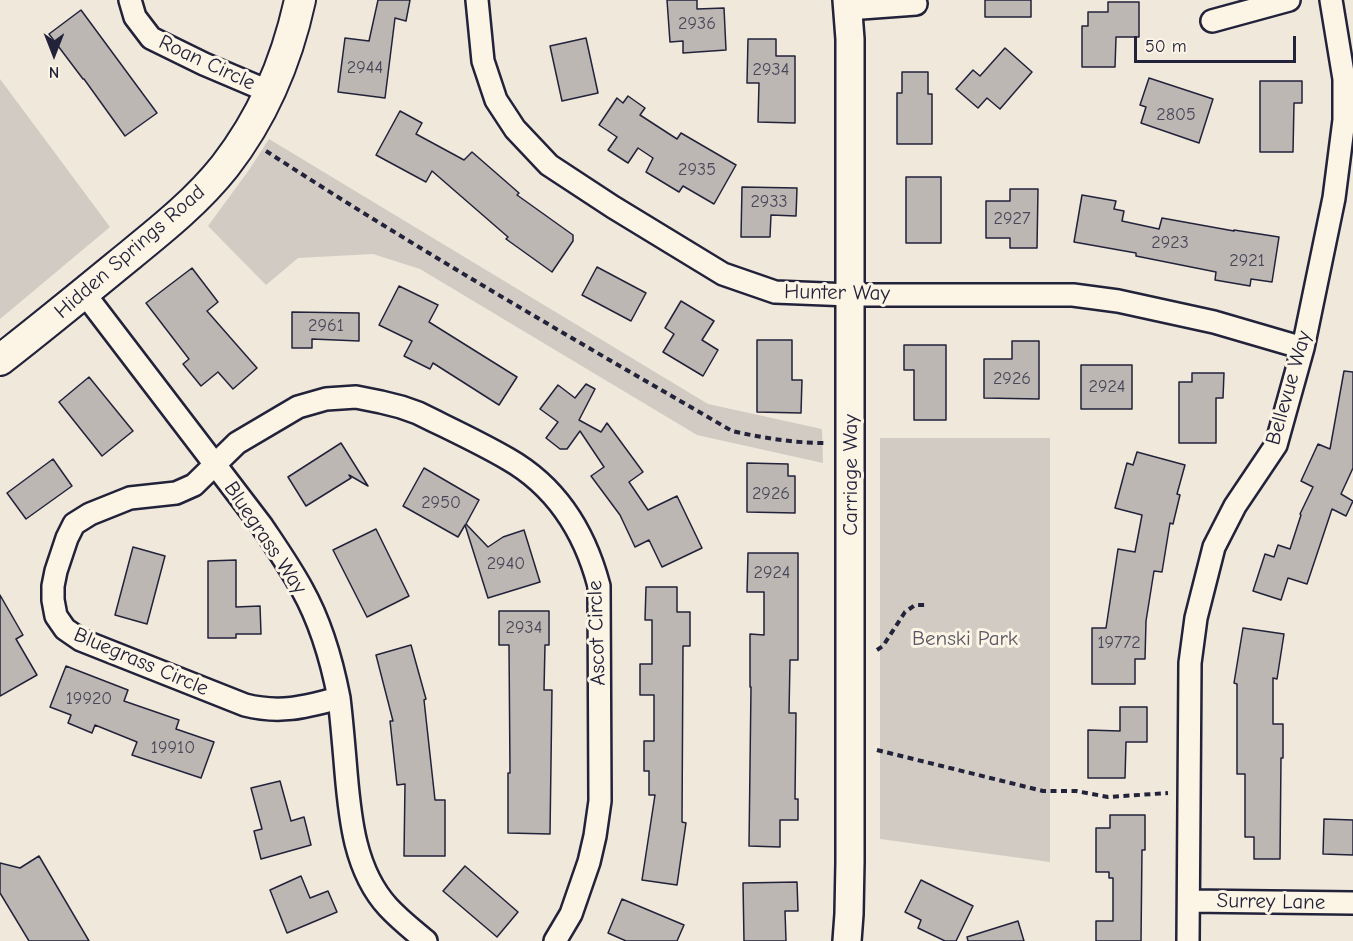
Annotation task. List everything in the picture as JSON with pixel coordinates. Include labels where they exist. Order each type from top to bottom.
[{"type":"main road","name":"Hidden Springs Road","points":[[0,360],[193,202],[225,166],[245,138],[270,92],[285,54],[300,0]]},
{"type":"street","name":"Roan Circle","points":[[130,0],[135,17],[151,38],[270,92]]},
{"type":"street","name":"Hunter Way","points":[[477,0],[483,62],[496,100],[515,129],[549,165],[723,274],[775,292],[850,295],[1073,295],[1118,301],[1214,322],[1303,348]]},
{"type":"street","points":[[1212,21],[1289,0]]},
{"type":"street","name":"Bellevue Way","points":[[1188,941],[1190,663],[1196,618],[1214,547],[1235,506],[1276,445],[1303,348],[1334,198],[1344,120],[1344,79],[1331,0]]},
{"type":"street","name":"Carriage Way","points":[[847,941],[850,862],[850,39],[848,5],[916,4]]},
{"type":"street","name":"Bluegrass Way","points":[[84,293],[262,526],[303,590],[317,621],[336,683],[350,812],[362,864],[374,888],[387,906],[426,941]]},
{"type":"street","name":"Ascot Circle","points":[[215,465],[237,443],[298,407],[326,399],[356,397],[418,413],[508,459],[544,486],[572,520],[588,552],[599,586],[600,801],[589,862],[571,914],[555,941]]},
{"type":"street","name":"Bluegrass Circle","points":[[215,465],[194,485],[176,493],[130,498],[90,514],[74,524],[67,538],[53,586],[56,616],[65,629],[81,640],[245,705],[284,710],[313,706],[339,698]]},
{"type":"street","name":"Surrey Lane","points":[[1189,901],[1353,903]]},
{"type":"path","points":[[245,138],[493,292],[732,431],[777,440],[825,443]]},
{"type":"path","points":[[877,650],[883,646],[905,612],[915,605],[926,605]]},
{"type":"path","points":[[877,750],[1043,792],[1076,792],[1108,797],[1175,793]]},
{"type":"green space","points":[[0,79],[110,227],[0,319]]},
{"type":"green space","points":[[269,139],[708,404],[822,429],[823,463],[697,435],[420,269],[373,254],[298,258],[266,285],[208,226]]},
{"type":"green space","name":"Benski Park","points":[[880,438],[1050,438],[1050,862],[880,839]]},
{"type":"building","points":[[378,0],[410,0],[406,21],[395,18],[385,98],[338,92],[345,38],[369,41]]},
{"type":"building","points":[[667,0],[697,0],[697,9],[724,8],[726,50],[683,53],[683,41],[670,42]]},
{"type":"building","points":[[985,0],[1031,0],[1031,17],[985,17]]},
{"type":"building","points":[[1108,2],[1139,2],[1139,37],[1116,37],[1115,67],[1082,67],[1082,26],[1088,26],[1088,12],[1108,12]]},
{"type":"building","points":[[81,10],[157,113],[125,136],[49,34]]},
{"type":"building","points":[[586,38],[598,93],[562,101],[550,46]]},
{"type":"building","points":[[748,39],[776,39],[776,56],[795,56],[795,123],[758,122],[759,83],[747,83]]},
{"type":"building","points":[[1005,48],[1032,72],[1000,109],[987,98],[978,108],[956,89],[973,70],[980,76]]},
{"type":"building","points":[[902,72],[928,72],[928,94],[932,94],[932,144],[897,144],[897,93],[902,93]]},
{"type":"building","points":[[1149,78],[1213,99],[1199,143],[1141,123],[1146,107],[1140,105]]},
{"type":"building","points":[[1260,81],[1302,81],[1302,103],[1294,103],[1293,152],[1260,152]]},
{"type":"building","points":[[628,96],[645,108],[640,115],[677,139],[681,133],[736,165],[714,204],[683,186],[679,192],[646,172],[653,158],[638,148],[628,163],[608,150],[617,137],[599,125],[617,98],[623,103]]},
{"type":"building","points":[[400,111],[422,123],[416,134],[464,160],[472,152],[519,193],[517,195],[573,235],[573,241],[552,272],[506,239],[508,237],[432,171],[426,182],[376,155]]},
{"type":"building","points":[[906,177],[941,177],[941,243],[906,243]]},
{"type":"building","points":[[742,187],[797,188],[796,216],[771,215],[770,237],[741,237]]},
{"type":"building","points":[[1010,189],[1038,189],[1037,248],[1010,248],[1010,238],[986,238],[986,201],[1010,201]]},
{"type":"building","points":[[1082,195],[1116,201],[1114,209],[1124,211],[1122,221],[1159,229],[1162,218],[1279,237],[1272,282],[1251,279],[1250,286],[1215,280],[1216,272],[1136,256],[1136,253],[1074,242]]},
{"type":"building","points":[[597,267],[646,293],[631,321],[582,295]]},
{"type":"building","points":[[192,268],[218,302],[207,311],[257,368],[233,389],[218,372],[201,386],[183,364],[189,359],[146,303]]},
{"type":"building","points":[[399,286],[438,305],[429,322],[517,377],[499,405],[433,363],[430,369],[404,356],[412,341],[379,325]]},
{"type":"building","points":[[681,301],[714,321],[702,340],[718,350],[703,376],[663,352],[674,334],[665,328]]},
{"type":"building","points":[[292,312],[359,313],[359,341],[312,339],[312,348],[292,348]]},
{"type":"building","points":[[757,340],[792,340],[792,380],[802,380],[801,413],[757,412]]},
{"type":"building","points":[[1012,341],[1039,341],[1039,399],[984,398],[984,359],[1012,359]]},
{"type":"building","points":[[904,345],[946,345],[946,420],[914,420],[914,370],[904,370]]},
{"type":"building","points":[[1081,365],[1132,365],[1132,409],[1081,409]]},
{"type":"building","points":[[1344,371],[1353,372],[1353,468],[1341,494],[1353,501],[1346,516],[1332,509],[1307,584],[1288,578],[1281,600],[1253,591],[1265,554],[1274,557],[1278,545],[1290,549],[1300,514],[1313,487],[1301,481],[1318,444],[1330,449]]},
{"type":"building","points":[[1192,373],[1224,373],[1223,398],[1216,398],[1216,443],[1179,443],[1179,382],[1192,382]]},
{"type":"building","points":[[89,377],[133,431],[102,456],[59,402]]},
{"type":"building","points":[[586,384],[595,389],[579,420],[601,432],[607,423],[643,472],[629,482],[648,510],[677,496],[702,548],[662,567],[649,540],[635,547],[620,515],[591,476],[604,467],[580,431],[567,449],[560,449],[546,438],[558,422],[540,409],[558,385],[575,398]]},
{"type":"building","points":[[341,443],[368,486],[349,475],[351,478],[306,506],[288,477]]},
{"type":"building","points":[[1137,452],[1185,465],[1177,494],[1180,495],[1173,524],[1170,523],[1162,572],[1154,571],[1146,621],[1145,659],[1135,659],[1135,684],[1092,684],[1092,628],[1106,628],[1118,549],[1135,552],[1142,515],[1115,508],[1127,463],[1133,465]]},
{"type":"building","points":[[53,459],[72,486],[26,519],[7,493]]},
{"type":"building","points":[[747,463],[788,464],[788,476],[795,476],[795,513],[747,512]]},
{"type":"building","points":[[424,468],[479,500],[466,524],[488,547],[503,537],[524,530],[540,582],[488,598],[465,525],[458,537],[403,506]]},
{"type":"building","points":[[376,529],[409,596],[367,617],[333,550]]},
{"type":"building","points":[[133,547],[165,556],[147,624],[115,615]]},
{"type":"building","points":[[748,553],[798,553],[798,660],[790,660],[789,713],[796,713],[795,799],[798,799],[798,820],[780,820],[780,847],[749,846],[750,634],[764,635],[764,592],[747,592]]},
{"type":"building","points":[[236,560],[236,607],[260,606],[261,634],[236,634],[236,638],[208,638],[208,561]]},
{"type":"building","points":[[646,587],[677,587],[677,612],[690,612],[690,646],[683,646],[682,822],[686,823],[677,885],[642,880],[655,795],[649,795],[649,771],[644,771],[644,741],[654,741],[654,695],[640,695],[640,664],[652,664],[652,620],[645,620]]},
{"type":"building","points":[[0,595],[23,635],[16,639],[37,675],[0,696]]},
{"type":"building","points":[[499,611],[549,611],[549,645],[545,645],[544,690],[552,690],[550,834],[508,833],[509,645],[499,645]]},
{"type":"building","points":[[1243,628],[1284,634],[1277,679],[1273,678],[1273,724],[1283,724],[1280,859],[1254,859],[1254,837],[1245,837],[1245,774],[1237,774],[1237,684],[1234,683]]},
{"type":"building","points":[[411,645],[426,699],[424,700],[435,800],[445,800],[445,856],[404,856],[405,784],[397,785],[390,721],[393,721],[376,655]]},
{"type":"building","points":[[66,666],[128,690],[124,701],[179,720],[176,729],[214,742],[201,778],[132,755],[137,742],[95,725],[92,733],[68,723],[71,715],[50,707]]},
{"type":"building","points":[[1120,707],[1147,707],[1147,742],[1126,742],[1125,778],[1088,778],[1088,730],[1120,731]]},
{"type":"building","points":[[280,781],[291,821],[304,817],[311,845],[261,859],[254,831],[262,829],[251,788]]},
{"type":"building","points":[[1110,815],[1145,815],[1145,850],[1142,850],[1141,941],[1096,941],[1096,921],[1113,921],[1113,878],[1109,878],[1109,872],[1096,872],[1096,828],[1110,828]]},
{"type":"building","points":[[1324,819],[1353,820],[1353,855],[1323,854]]},
{"type":"building","points":[[39,856],[89,941],[29,941],[0,893],[0,863],[20,868]]},
{"type":"building","points":[[465,866],[518,912],[497,937],[443,891]]},
{"type":"building","points":[[301,876],[310,898],[328,891],[337,912],[287,933],[270,890]]},
{"type":"building","points":[[921,880],[973,906],[956,941],[945,941],[918,928],[921,920],[905,912]]},
{"type":"building","points":[[797,882],[798,911],[785,911],[786,941],[744,941],[743,883]]},
{"type":"building","points":[[622,899],[684,925],[677,941],[626,941],[608,933]]},
{"type":"building","points":[[1018,921],[1024,941],[968,941],[967,937]]}]
